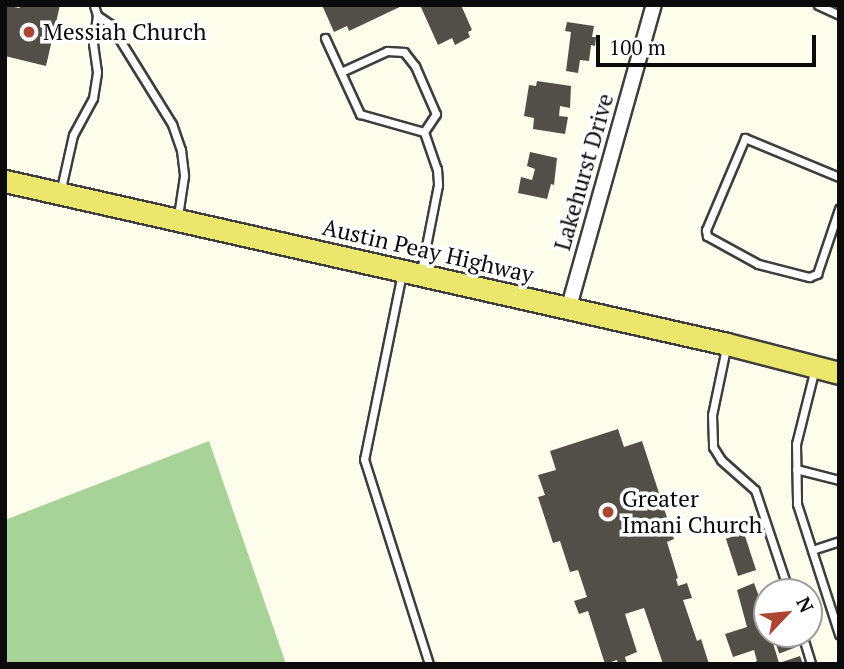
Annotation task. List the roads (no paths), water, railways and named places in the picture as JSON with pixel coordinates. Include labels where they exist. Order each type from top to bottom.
[{"type":"main road","name":"Austin Peay Highway","points":[[5,181],[727,344],[839,373]]},
{"type":"street","name":"Lakehurst Drive","points":[[568,310],[654,5]]},
{"type":"lane","points":[[60,193],[73,135],[93,98],[97,72],[93,44],[97,15],[94,5]]},
{"type":"lane","points":[[818,5],[839,15]]},
{"type":"lane","points":[[97,15],[110,24],[172,124],[181,150],[184,176],[178,220]]},
{"type":"lane","points":[[325,38],[360,114],[425,132]]},
{"type":"lane","points":[[341,72],[387,51],[404,52],[415,66],[436,114],[425,132],[437,169],[438,185],[411,274],[364,460],[429,664]]},
{"type":"lane","points":[[839,177],[745,138],[706,230],[707,236],[758,264],[809,277],[817,274],[839,209]]},
{"type":"lane","points":[[727,344],[712,415],[713,447],[721,460],[755,489],[784,578]]},
{"type":"lane","points":[[815,367],[796,444],[797,504],[839,634]]},
{"type":"lane","points":[[796,469],[839,480]]},
{"type":"lane","points":[[812,550],[839,541]]},
{"type":"place","name":"Messiah Church","points":[[29,32]]},
{"type":"place","name":"Greater Imani Church","points":[[608,512]]}]
